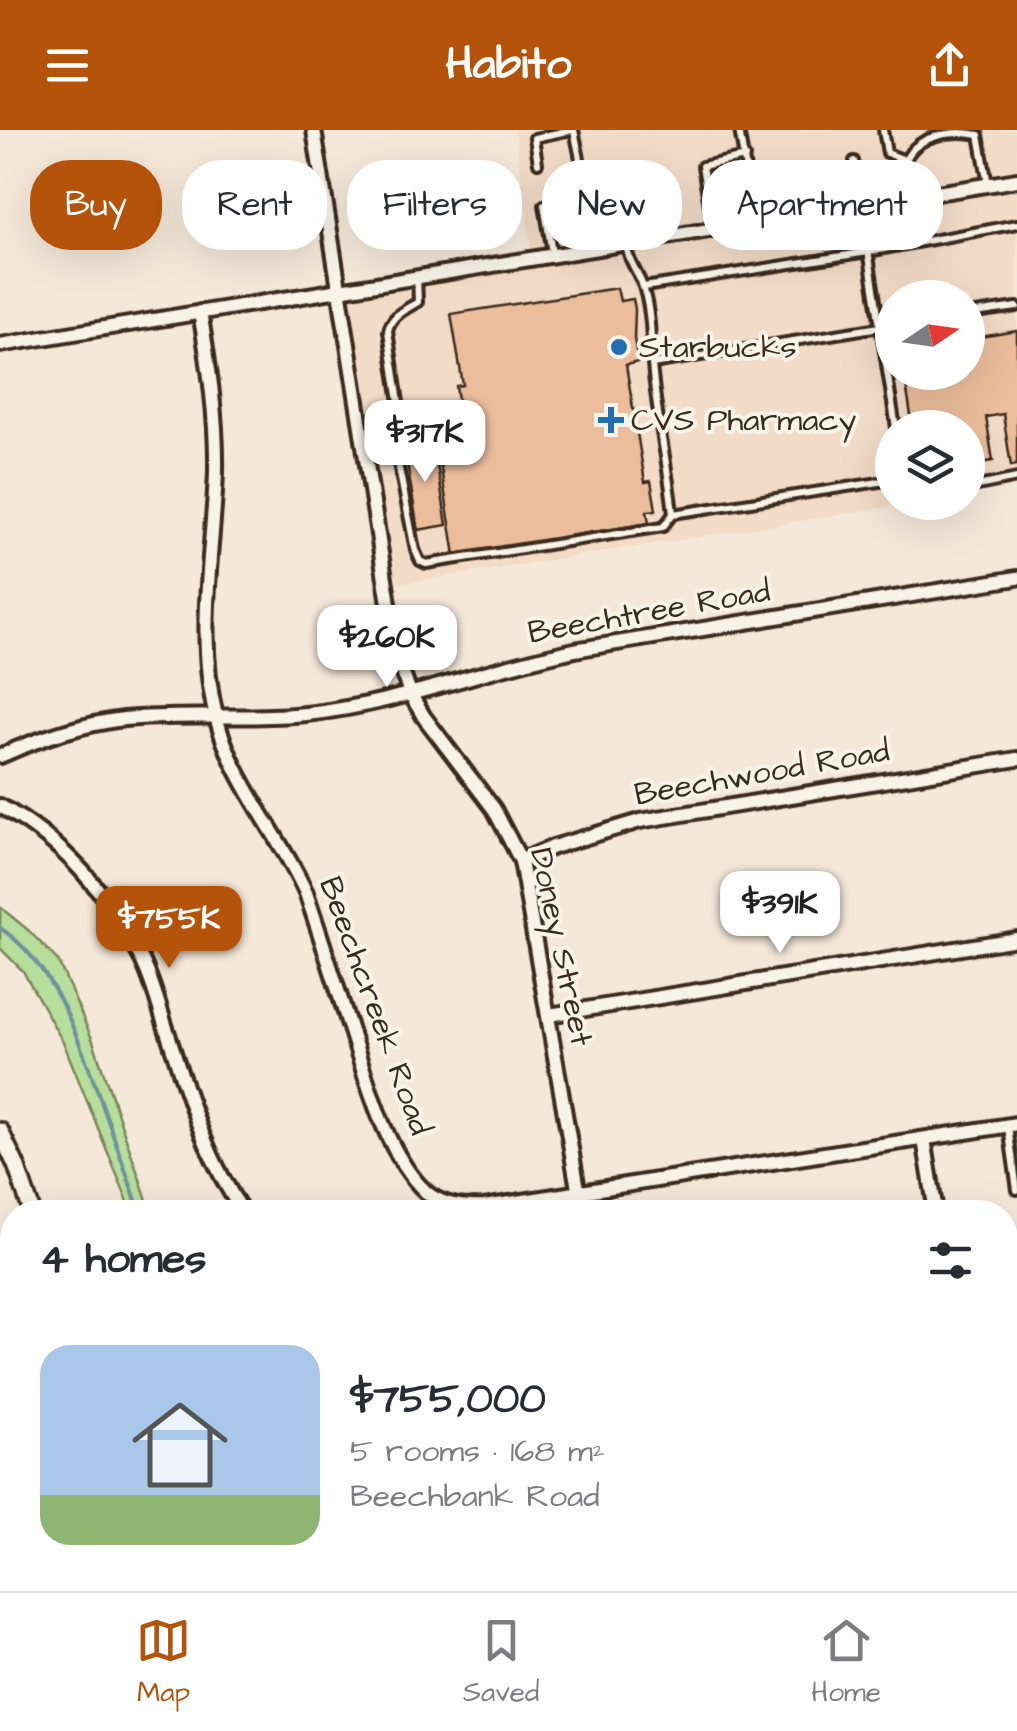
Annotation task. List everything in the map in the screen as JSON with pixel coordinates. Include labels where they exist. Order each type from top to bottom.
[{"type":"street","name":"Doney Street","points":[[314,130],[392,629],[404,677],[424,718],[494,809],[521,861],[580,1200]]},
{"type":"street","points":[[943,192],[1017,180]]},
{"type":"street","points":[[0,345],[581,250]]},
{"type":"street","name":"Beechcreek Road","points":[[200,312],[215,425],[207,642],[216,717],[240,776],[306,893],[366,1078],[391,1141],[418,1182],[438,1200]]},
{"type":"street","name":"Beechtree Road","points":[[0,756],[75,730],[122,720],[306,714],[360,706],[580,648],[1017,578]]},
{"type":"street","name":"Beechwood Road","points":[[521,861],[553,846],[640,820],[1017,758]]},
{"type":"street","points":[[0,806],[42,832],[73,860],[98,890],[142,958],[204,1141],[234,1200]]},
{"type":"street","points":[[549,1015],[1017,939]]},
{"type":"street","name":"Beechcreek Road","points":[[524,1200],[1012,1125]]},
{"type":"street","points":[[0,1131],[28,1200]]},
{"type":"street","points":[[924,1138],[934,1200]]},
{"type":"lane","points":[[538,163],[534,138],[573,130],[579,160]]},
{"type":"lane","points":[[738,130],[744,160]]},
{"type":"lane","points":[[883,130],[887,153],[905,160],[930,136],[964,130],[979,135],[988,185]]},
{"type":"lane","points":[[916,130],[919,143]]},
{"type":"lane","points":[[730,160],[744,157]]},
{"type":"lane","points":[[644,288],[1017,224]]},
{"type":"lane","points":[[551,250],[552,255]]},
{"type":"lane","points":[[417,277],[418,302],[400,312],[390,322],[388,331],[402,428],[395,448],[415,550],[426,564],[664,526],[673,514],[655,401],[644,288],[627,250]]},
{"type":"lane","points":[[868,252],[875,296]]},
{"type":"lane","points":[[985,312],[1017,307]]},
{"type":"lane","points":[[652,364],[875,328]]},
{"type":"lane","points":[[985,485],[1017,478]]},
{"type":"lane","points":[[673,514],[875,483]]},
{"type":"lane","points":[[1012,1125],[1017,1190]]},
{"type":"shaded area","points":[[515,130],[1017,130],[1017,486],[985,491],[985,410],[875,410],[875,509],[386,586],[341,291],[532,258]]},
{"type":"green space","points":[[0,907],[58,961],[93,1041],[147,1200],[127,1200],[64,1044],[23,971],[0,948]]},
{"type":"building","points":[[617,288],[620,301],[633,299],[635,309],[638,362],[626,365],[645,482],[651,481],[656,510],[647,511],[649,523],[455,555],[436,438],[428,439],[424,416],[459,407],[456,386],[463,385],[451,314]]},
{"type":"building","points":[[1017,331],[1017,465],[1011,466],[1003,414],[986,417],[993,461],[985,462],[985,410],[910,410],[907,390],[985,390],[985,336]]},
{"type":"building","points":[[433,441],[447,525],[418,530],[404,445]]},
{"type":"waterway","points":[[0,928],[36,962],[63,1006],[136,1200]]},
{"type":"place","name":"Starbucks","points":[[619,347]]},
{"type":"place","name":"CVS Pharmacy","points":[[611,420]]}]
